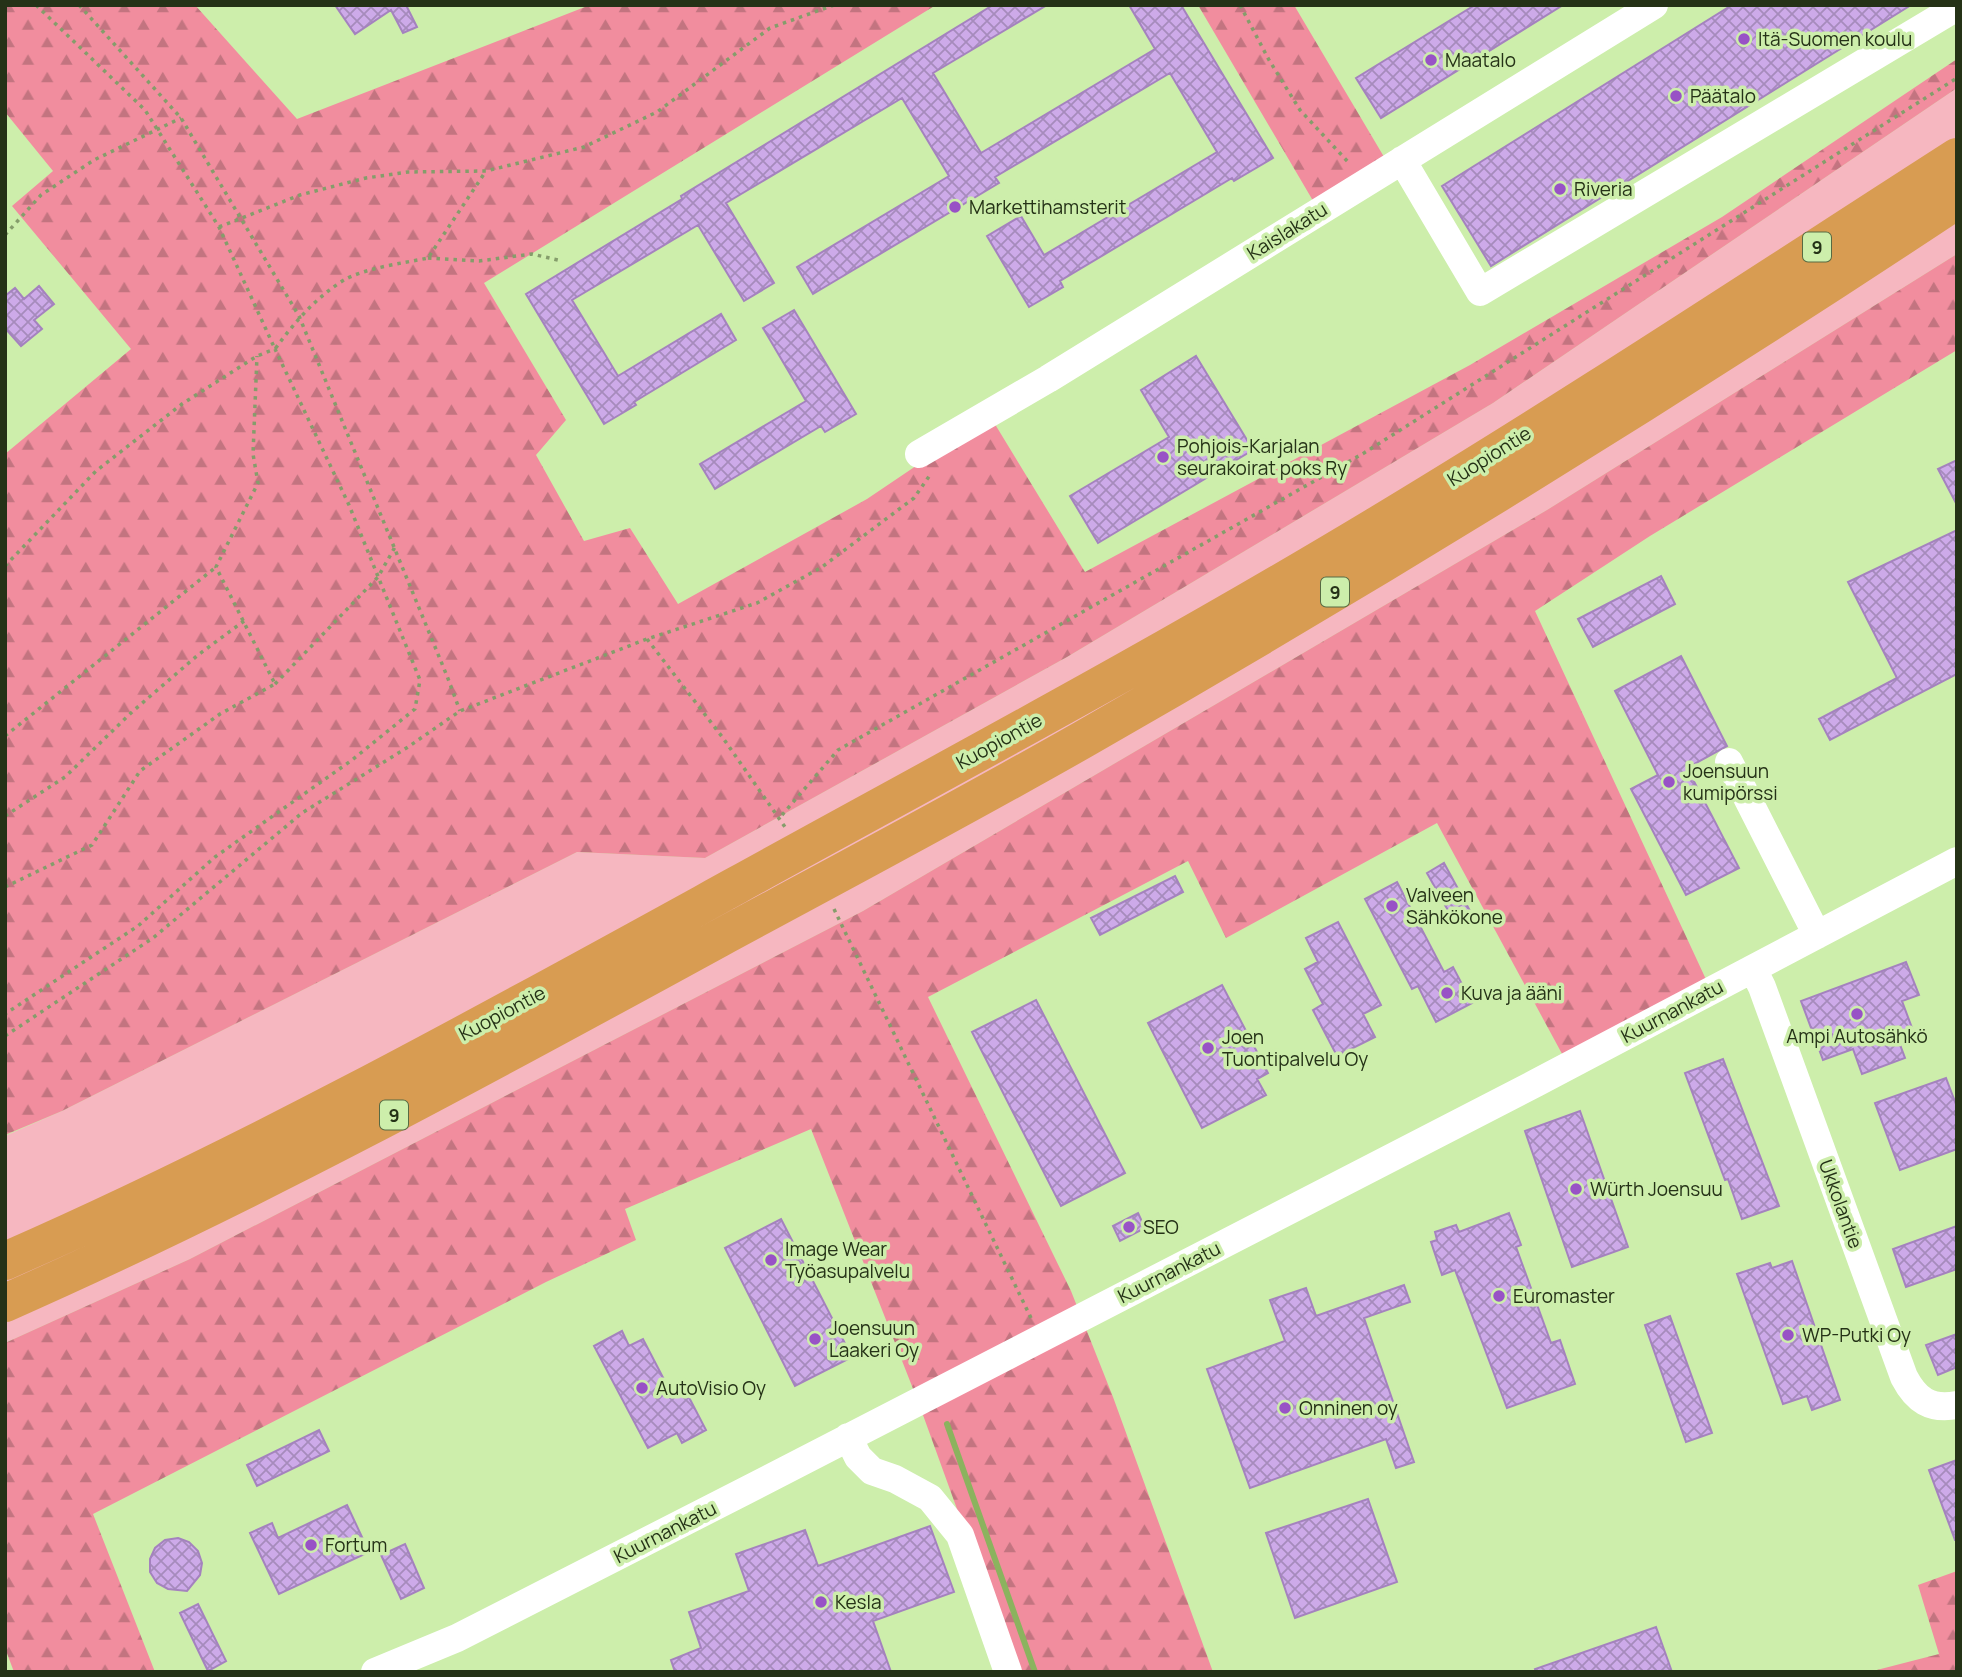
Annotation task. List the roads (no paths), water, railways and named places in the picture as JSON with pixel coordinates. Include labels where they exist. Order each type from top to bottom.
[{"type":"highway","name":"Kuopiontie","points":[[5,1261],[76,1230],[370,1085],[1051,713],[1374,527],[1957,157]]},
{"type":"highway","name":"Kuopiontie","points":[[5,1303],[92,1264],[388,1119],[1084,739],[1393,558],[1814,295],[1957,200]]},
{"type":"street","name":"Kaislakatu","points":[[919,454],[1048,379],[1654,5]]},
{"type":"street","points":[[1402,160],[1480,292],[1957,7]]},
{"type":"street","points":[[1729,762],[1817,935]]},
{"type":"street","name":"Kuurnankatu","points":[[388,1670],[457,1638],[1041,1338],[1957,860]]},
{"type":"street","name":"Ukkolantie","points":[[1753,968],[1904,1377],[1912,1392],[1926,1403],[1946,1407],[1957,1405]]},
{"type":"street","points":[[848,1437],[859,1457],[872,1471],[895,1479],[930,1498],[960,1535],[1009,1672]]},
{"type":"waterway","points":[[947,1424],[1035,1672]]},
{"type":"place","name":"Itä-Suomen koulu","points":[[1744,39]]},
{"type":"place","name":"Maatalo","points":[[1431,60]]},
{"type":"place","name":"Päätalo","points":[[1676,96]]},
{"type":"place","name":"Riveria","points":[[1560,189]]},
{"type":"place","name":"Markettihamsterit","points":[[955,207]]},
{"type":"place","name":"Pohjois-Karjalan seurakoirat poks Ry","points":[[1163,457]]},
{"type":"place","name":"Joensuun kumipörssi","points":[[1669,782]]},
{"type":"place","name":"Valveen Sähkökone","points":[[1392,906]]},
{"type":"place","name":"Kuva ja ääni","points":[[1447,993]]},
{"type":"place","name":"Ampi Autosähkö","points":[[1857,1014]]},
{"type":"place","name":"Joen Tuontipalvelu Oy","points":[[1208,1048]]},
{"type":"place","name":"Würth Joensuu","points":[[1576,1189]]},
{"type":"place","name":"SEO","points":[[1129,1227]]},
{"type":"place","name":"Image Wear Työasupalvelu","points":[[771,1260]]},
{"type":"place","name":"Euromaster","points":[[1499,1296]]},
{"type":"place","name":"WP-Putki Oy","points":[[1788,1335]]},
{"type":"place","name":"Joensuun Laakeri Oy","points":[[815,1339]]},
{"type":"place","name":"AutoVisio Oy","points":[[642,1388]]},
{"type":"place","name":"Onninen oy","points":[[1285,1408]]},
{"type":"place","name":"Fortum","points":[[311,1545]]},
{"type":"place","name":"Kesla","points":[[821,1602]]}]
